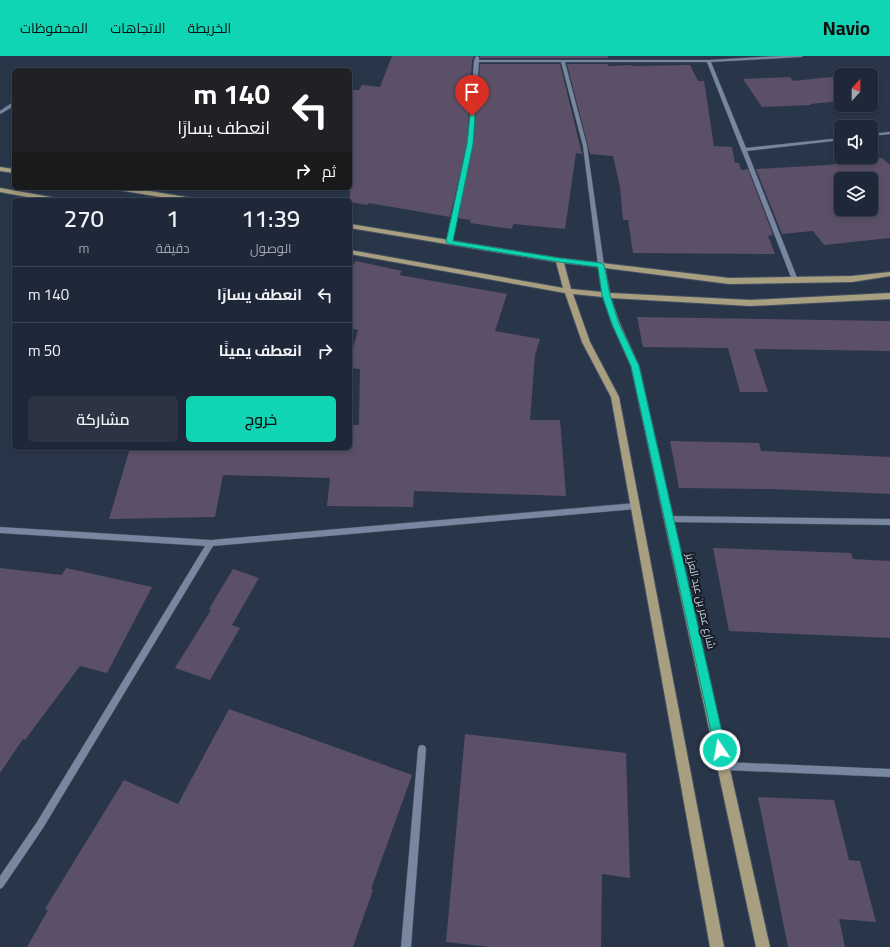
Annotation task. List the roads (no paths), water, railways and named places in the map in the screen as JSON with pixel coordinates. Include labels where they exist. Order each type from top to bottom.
[{"type":"main road","points":[[0,169],[12,171]]},
{"type":"main road","points":[[0,190],[45,198]]},
{"type":"main road","points":[[130,190],[180,198]]},
{"type":"main road","points":[[352,226],[559,260],[729,281],[852,279],[890,274]]},
{"type":"main road","points":[[352,252],[568,291],[606,295],[750,303],[890,296]]},
{"type":"main road","points":[[559,260],[586,342],[615,397],[717,947]]},
{"type":"main road","name":"شارع عمر بن عبد العزيز","points":[[601,265],[606,295],[616,324],[635,366],[763,947]]},
{"type":"street","points":[[449,242],[470,144],[477,58],[563,62],[709,61],[801,56]]},
{"type":"street","points":[[709,61],[743,150],[796,280]]},
{"type":"street","points":[[563,62],[585,146],[601,265]]},
{"type":"street","points":[[0,113],[12,105]]},
{"type":"street","points":[[878,134],[890,133]]},
{"type":"street","points":[[743,150],[834,140]]},
{"type":"street","points":[[0,530],[211,543],[636,506]]},
{"type":"street","points":[[669,519],[890,522]]},
{"type":"street","points":[[0,884],[40,825],[211,543]]},
{"type":"street","points":[[406,947],[422,749]]},
{"type":"street","points":[[724,766],[890,773]]}]
